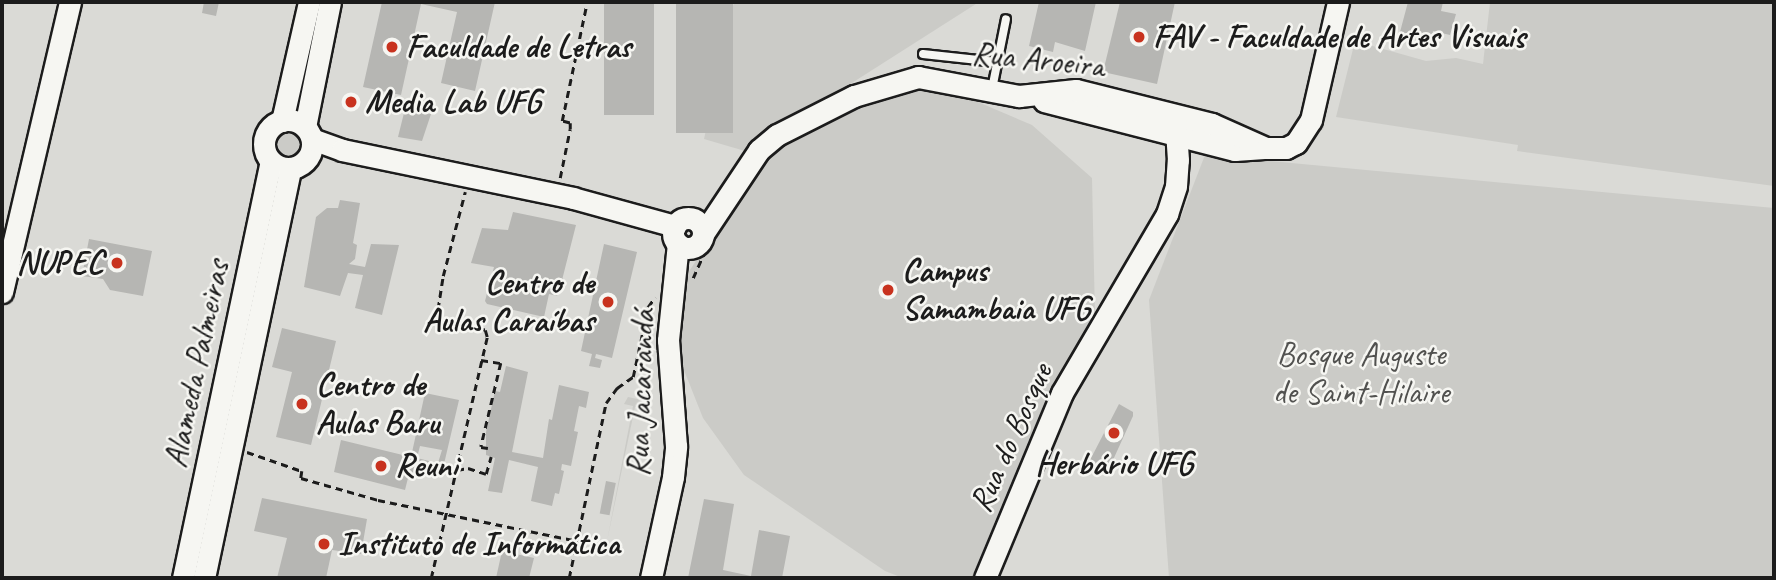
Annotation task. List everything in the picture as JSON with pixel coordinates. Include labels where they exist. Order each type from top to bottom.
[{"type":"street","points":[[2,292],[70,2]]},
{"type":"street","points":[[282,121],[309,2]]},
{"type":"street","points":[[330,2],[309,133],[309,157],[281,166],[264,142],[270,129],[282,121],[296,121],[309,133],[342,150],[555,195],[693,236],[676,287]]},
{"type":"street","name":"Rua Aroeira","points":[[693,236],[727,200],[758,150],[777,135],[854,96],[918,77],[1175,126],[1235,150],[1286,148],[1306,132],[1338,2]]},
{"type":"street","name":"Rua do Bosque","points":[[985,578],[1062,393],[1167,214],[1175,186],[1178,160],[1175,126]]},
{"type":"street","name":"Alameda Palmeiras","points":[[183,578],[281,166]]},
{"type":"street","name":"Alameda Palmeiras","points":[[204,578],[281,166]]},
{"type":"street","name":"Rua Jacarandá","points":[[651,578],[673,477],[676,446],[668,340],[676,287]]},
{"type":"lane","points":[[992,89],[1006,19]]},
{"type":"lane","points":[[923,54],[998,62]]},
{"type":"path","points":[[555,195],[570,129],[570,122],[562,121],[587,2]]},
{"type":"path","points":[[431,578],[457,470],[485,330],[436,321],[443,276],[467,185]]},
{"type":"path","points":[[569,578],[606,403],[617,388],[633,377],[648,307],[676,287],[693,236]]},
{"type":"path","points":[[481,359],[500,363],[481,447],[488,448]]},
{"type":"path","points":[[246,452],[302,471],[301,478],[378,500],[577,541],[586,539]]},
{"type":"path","points":[[457,470],[468,468],[486,474],[491,457]]},
{"type":"shaded area","name":"Campus Samambaia UFG","points":[[2,2],[1774,2],[1774,578],[2,578]]},
{"type":"green space","points":[[734,2],[979,2],[745,151],[704,139]]},
{"type":"green space","points":[[1490,2],[1774,2],[1774,186],[1517,151],[1518,145],[1336,117],[1355,41],[1426,61],[1456,58],[1483,64]]},
{"type":"green space","points":[[888,85],[952,91],[1032,125],[1092,178],[1095,316],[1054,392],[974,578],[903,578],[885,571],[744,475],[703,418],[676,350],[684,279],[723,220],[755,157]]},
{"type":"green space","points":[[288,129],[298,133],[302,143],[298,153],[288,157],[278,153],[274,143],[278,133]]},
{"type":"green space","name":"Bosque Auguste de Saint-Hilaire","points":[[1205,155],[1774,208],[1774,578],[1169,578],[1149,300]]},
{"type":"green space","points":[[628,397],[642,400],[644,408],[635,407],[607,541],[633,406],[624,404]]},
{"type":"building","points":[[204,2],[219,2],[216,16],[202,13]]},
{"type":"building","name":"Faculdade de Letras","points":[[382,2],[495,2],[475,91],[441,83],[457,12],[421,4],[401,95],[363,87]]},
{"type":"building","points":[[604,2],[654,2],[654,115],[604,115]]},
{"type":"building","points":[[676,2],[733,2],[733,133],[676,133]]},
{"type":"building","points":[[1039,2],[1096,2],[1085,51],[1055,42],[1053,52],[1029,46]]},
{"type":"building","name":"FAV - Faculdade de Artes Visuais","points":[[1120,2],[1175,2],[1157,84],[1103,72]]},
{"type":"building","points":[[1408,2],[1443,2],[1441,11],[1456,14],[1450,35],[1433,31],[1431,40],[1400,32]]},
{"type":"building","points":[[405,109],[431,114],[422,141],[398,137]]},
{"type":"building","points":[[340,200],[360,203],[353,243],[357,245],[355,259],[349,264],[365,267],[371,244],[399,245],[382,315],[355,308],[363,275],[348,273],[340,296],[304,287],[316,217],[327,208],[338,208]]},
{"type":"building","points":[[513,212],[576,225],[560,288],[557,296],[549,294],[544,317],[487,304],[485,301],[494,267],[471,263],[482,228],[508,230]]},
{"type":"building","name":"NUPEC","points":[[89,239],[152,251],[143,296],[110,290],[103,279],[82,276]]},
{"type":"building","name":"Centro de Aulas Caraíbas","points":[[604,244],[637,252],[612,358],[596,354],[595,358],[602,360],[600,368],[589,366],[592,354],[581,351]]},
{"type":"building","name":"Centro de Aulas Baru","points":[[282,328],[336,341],[311,445],[276,437],[292,372],[272,367]]},
{"type":"building","points":[[506,366],[528,372],[512,452],[543,458],[549,419],[552,420],[559,385],[589,392],[586,408],[579,406],[574,431],[578,432],[571,466],[562,464],[561,470],[564,471],[559,494],[555,493],[552,506],[531,501],[538,467],[509,460],[502,493],[488,491],[495,458],[486,455],[486,432],[495,391],[500,392]]},
{"type":"building","points":[[425,393],[459,400],[444,464],[438,463],[442,450],[420,446],[417,458],[429,461],[424,478],[409,474],[405,490],[334,472],[341,440],[411,457]]},
{"type":"building","name":"Herbário UFG","points":[[1119,404],[1133,412],[1133,416],[1108,471],[1089,462]]},
{"type":"building","points":[[606,481],[616,483],[610,515],[600,513]]},
{"type":"building","name":"Instituto de Informática","points":[[262,498],[367,519],[361,554],[332,550],[326,578],[277,578],[287,538],[254,531]]},
{"type":"building","points":[[704,499],[734,504],[723,570],[751,576],[759,530],[790,536],[782,578],[688,578]]},
{"type":"building","points":[[502,551],[534,558],[529,578],[496,578]]},
{"type":"place","name":"FAV - Faculdade de Artes Visuais","points":[[1139,37]]},
{"type":"place","name":"Faculdade de Letras","points":[[392,47]]},
{"type":"place","name":"Media Lab UFG","points":[[351,102]]},
{"type":"place","name":"NUPEC","points":[[117,263]]},
{"type":"place","name":"Campus Samambaia UFG","points":[[888,290]]},
{"type":"place","name":"Centro de Aulas Caraíbas","points":[[608,302]]},
{"type":"place","name":"Centro de Aulas Baru","points":[[302,404]]},
{"type":"place","name":"Herbário UFG","points":[[1114,433]]},
{"type":"place","name":"Reuni","points":[[381,466]]},
{"type":"place","name":"Instituto de Informática","points":[[324,544]]}]
